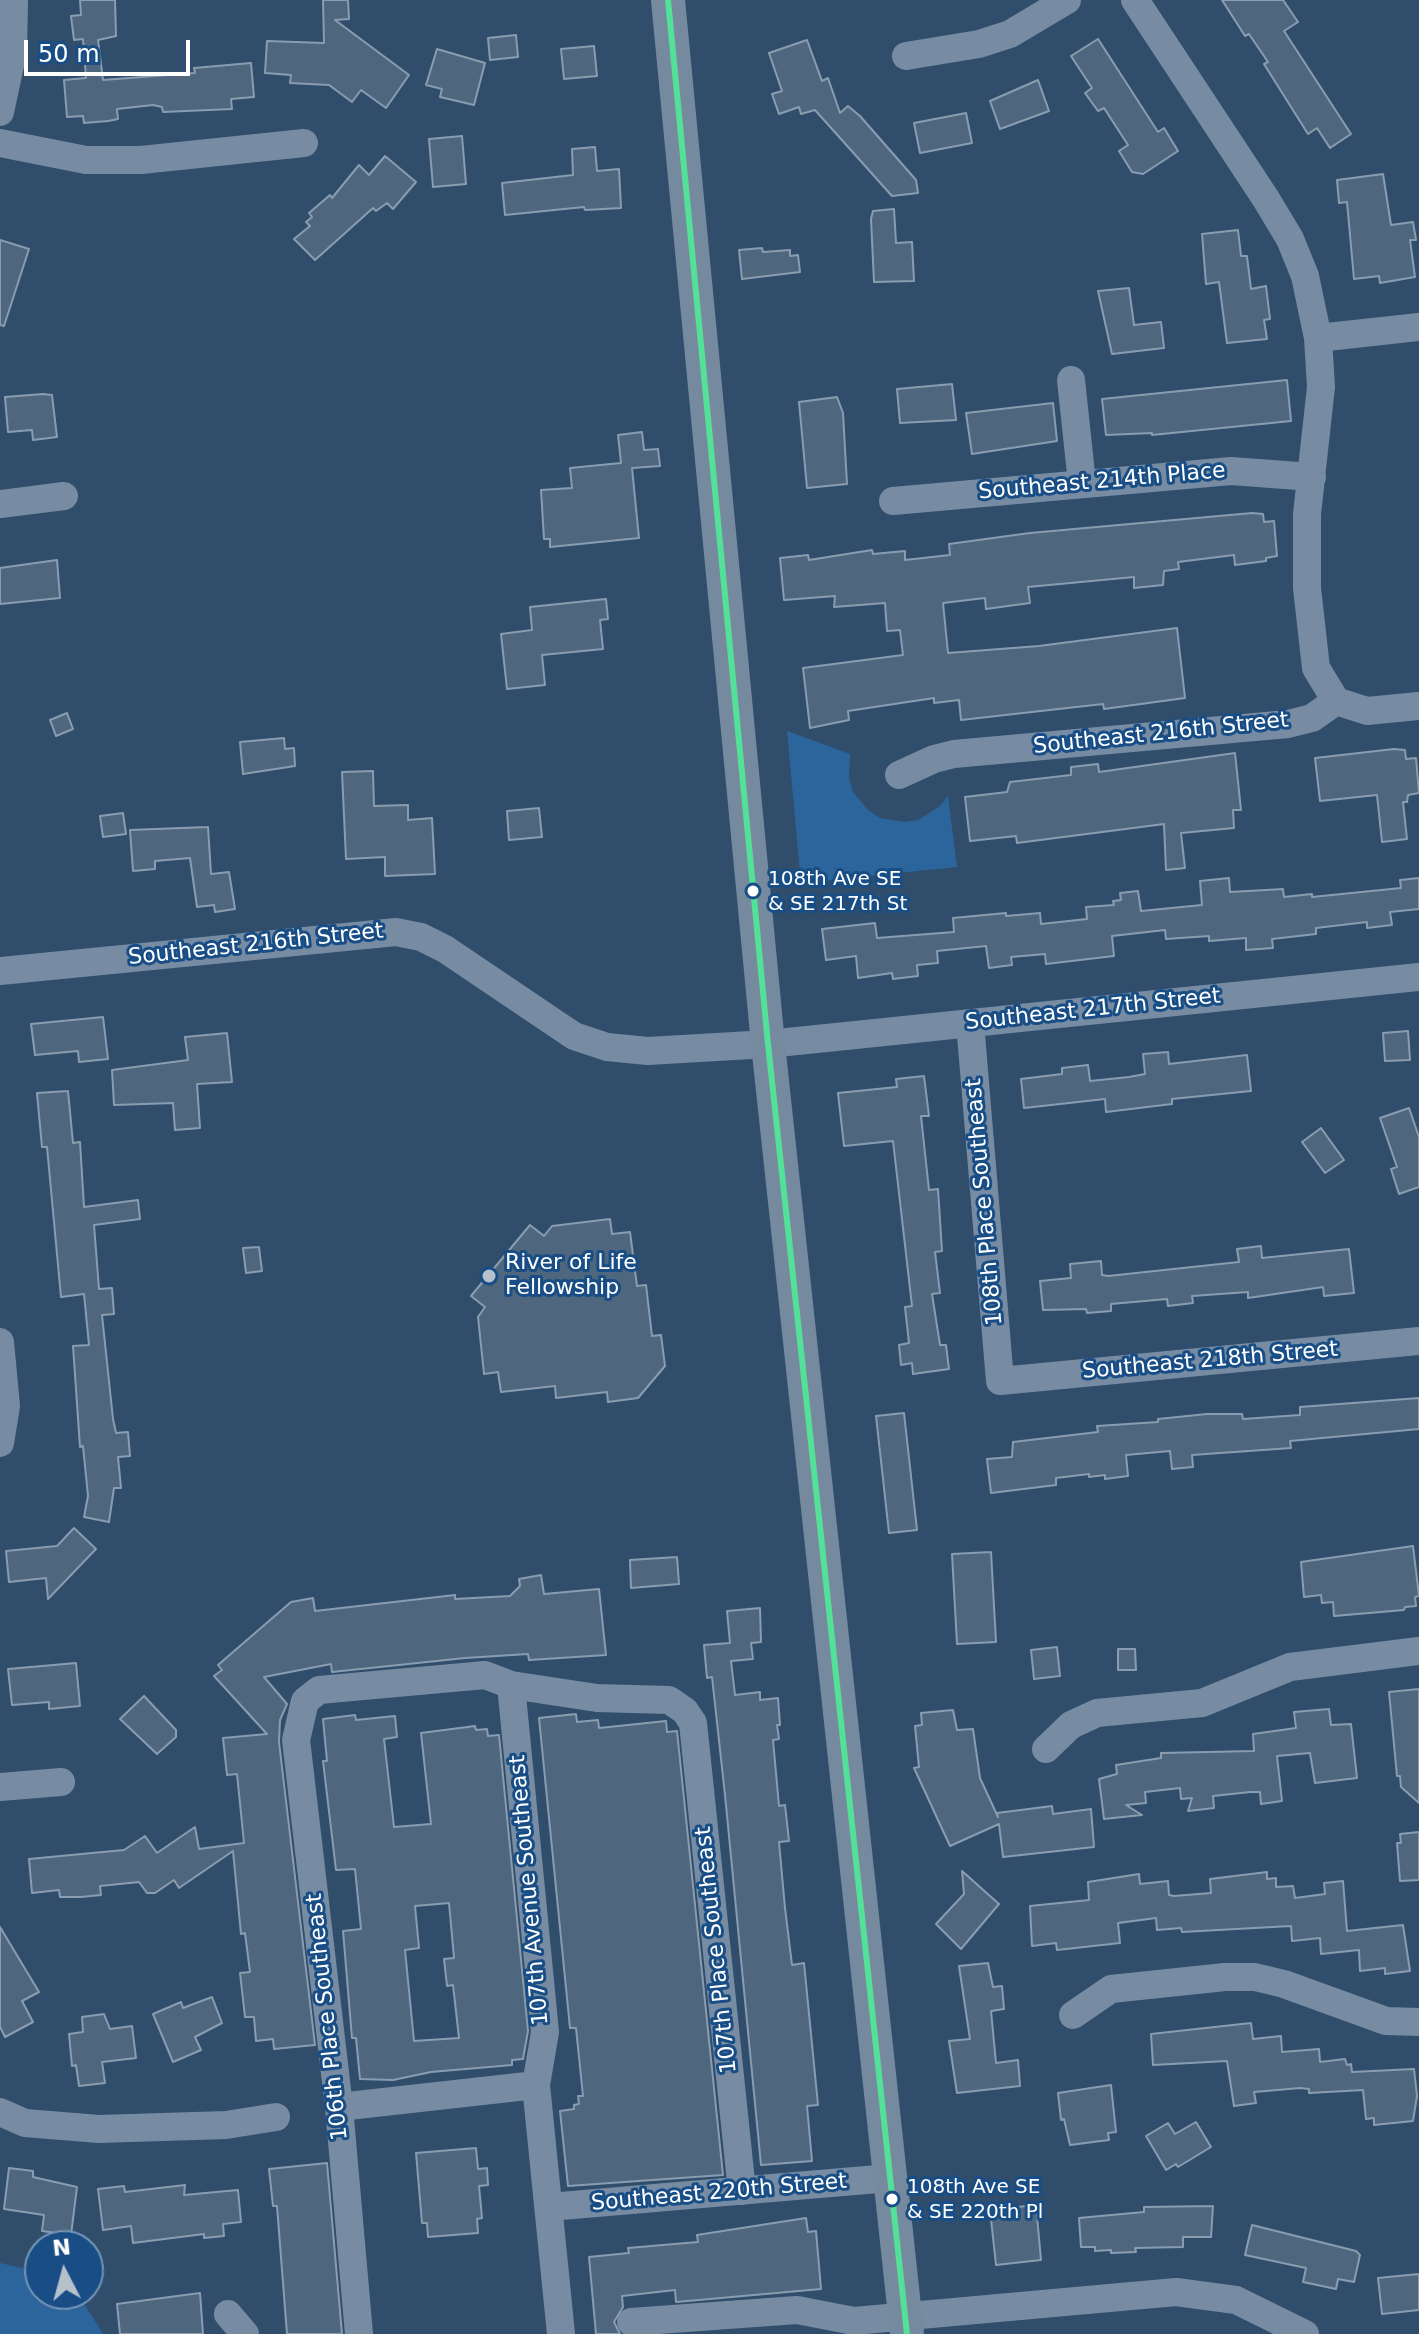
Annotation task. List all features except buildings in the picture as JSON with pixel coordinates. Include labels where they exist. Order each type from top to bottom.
[{"type":"main road","points":[[668,0],[768,1044],[906,2325]]},
{"type":"street","points":[[0,112],[13,51],[14,0]]},
{"type":"street","points":[[906,56],[979,44],[1010,34],[1067,0]]},
{"type":"street","points":[[1135,0],[1290,239],[1305,276],[1318,338],[1321,387],[1304,549],[1316,668],[1336,701],[1367,711],[1419,706]]},
{"type":"street","points":[[0,143],[86,160],[141,160],[304,143]]},
{"type":"street","points":[[1318,338],[1419,327]]},
{"type":"street","points":[[1071,380],[1082,483]]},
{"type":"street","name":"Southeast 214th Place","points":[[893,501],[1231,471],[1312,477]]},
{"type":"street","points":[[0,504],[64,496]]},
{"type":"street","name":"Southeast 216th Street","points":[[899,775],[934,759],[954,754],[1288,724],[1312,718],[1336,701]]},
{"type":"street","name":"Southeast 216th Street","points":[[0,971],[396,932],[421,937],[445,949],[574,1036],[607,1047],[648,1051],[768,1044]]},
{"type":"street","name":"Southeast 217th Street","points":[[768,1044],[1419,977]]},
{"type":"street","name":"108th Place Southeast","points":[[970,1023],[1000,1381]]},
{"type":"street","name":"Southeast 218th Street","points":[[1000,1381],[1419,1341]]},
{"type":"street","points":[[0,1342],[6,1406],[0,1443]]},
{"type":"street","points":[[1046,1749],[1071,1725],[1097,1713],[1202,1703],[1290,1667],[1419,1651]]},
{"type":"street","name":"106th Place Southeast","points":[[359,2334],[339,2107],[296,1740],[305,1701],[319,1690],[485,1675],[511,1685]]},
{"type":"street","name":"107th Place Southeast","points":[[511,1685],[597,1698],[669,1700],[685,1711],[693,1723],[742,2191]]},
{"type":"street","name":"107th Avenue Southeast","points":[[511,1685],[545,2032],[536,2085],[561,2334]]},
{"type":"street","points":[[0,1787],[61,1782]]},
{"type":"street","points":[[1073,2015],[1111,1989],[1225,1977],[1255,1977],[1284,1984],[1386,2021],[1419,2022]]},
{"type":"street","points":[[339,2107],[536,2085]]},
{"type":"street","points":[[0,2112],[25,2123],[99,2129],[226,2125],[276,2117]]},
{"type":"street","name":"Southeast 220th Street","points":[[549,2207],[890,2178]]},
{"type":"street","points":[[631,2322],[674,2326],[797,2310],[854,2321],[906,2325],[1176,2292],[1236,2300],[1305,2334]]},
{"type":"shaded area","points":[[787,731],[850,754],[849,779],[853,792],[869,811],[880,818],[905,822],[918,820],[940,806],[948,796],[957,867],[801,883]]},
{"type":"shaded area","points":[[0,2263],[24,2268],[24,2310],[88,2310],[103,2334],[0,2334]]},
{"type":"transit line","points":[[668,0],[768,1044],[907,2334]]},
{"type":"place","name":"108th Ave SE & SE 217th St","points":[[753,891]]},
{"type":"place","name":"River of Life Fellowship","points":[[489,1276]]},
{"type":"place","name":"108th Ave SE & SE 220th Pl","points":[[892,2199]]}]
